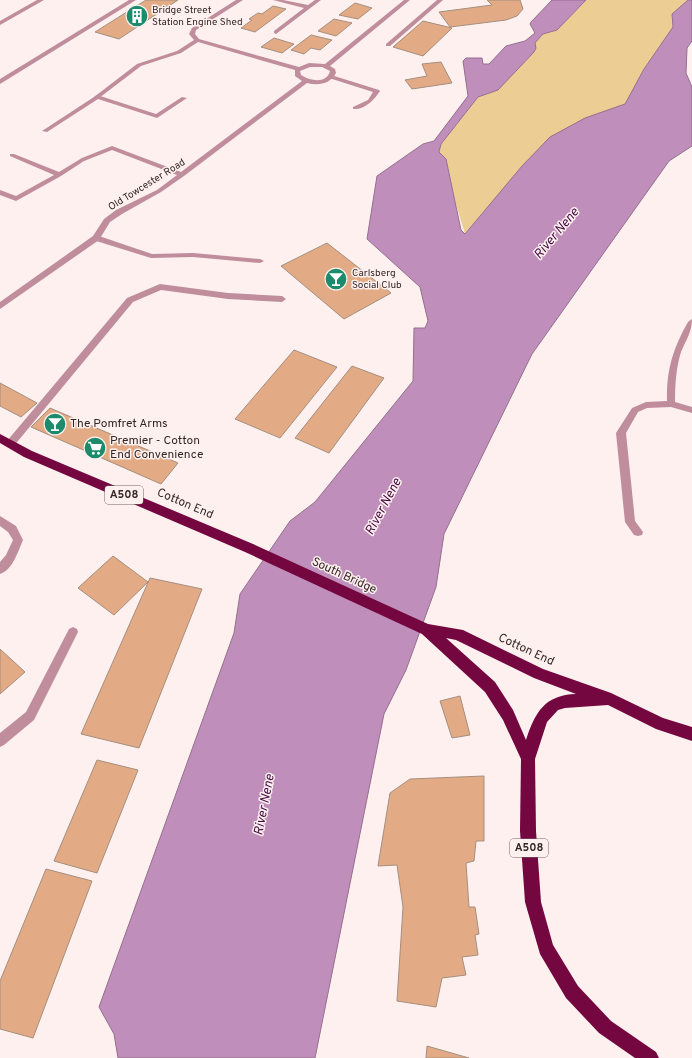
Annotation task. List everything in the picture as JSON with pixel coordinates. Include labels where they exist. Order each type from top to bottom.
[{"type":"highway","name":"Cotton End","points":[[5,441],[35,457],[249,548]]},
{"type":"highway","name":"South Bridge","points":[[249,548],[427,630]]},
{"type":"highway","name":"Cotton End","points":[[427,630],[458,634],[539,674],[611,700]]},
{"type":"highway","name":"A508","points":[[427,630],[490,687],[508,716],[528,759]]},
{"type":"highway","name":"A508","points":[[650,1058],[600,1022],[572,992],[546,948],[532,902],[528,831],[528,759],[539,725],[546,711],[561,702],[611,700],[661,724],[692,734]]},
{"type":"street","points":[[0,23],[41,0]]},
{"type":"street","points":[[0,82],[133,0]]},
{"type":"street","points":[[240,0],[194,28],[192,34],[197,40],[299,69],[308,65],[326,66],[332,70],[333,73],[331,77]]},
{"type":"street","points":[[276,0],[308,7]]},
{"type":"street","points":[[276,32],[318,0]]},
{"type":"street","points":[[326,66],[407,0]]},
{"type":"street","points":[[388,45],[440,0]]},
{"type":"street","points":[[44,131],[97,97],[139,65],[179,52],[197,40]]},
{"type":"street","points":[[299,69],[297,73],[298,76],[306,81],[321,82],[331,77],[376,91],[370,101],[355,108]]},
{"type":"street","name":"Old Towcester Road","points":[[0,306],[96,238],[107,221],[113,216],[159,191],[182,175],[306,81]]},
{"type":"street","points":[[97,97],[157,116],[184,98]]},
{"type":"street","points":[[0,192],[16,199],[84,159],[112,148],[182,175]]},
{"type":"street","points":[[12,155],[59,175]]},
{"type":"street","points":[[96,238],[151,256],[193,255],[260,261]]},
{"type":"street","points":[[5,441],[130,300],[160,287],[228,296],[282,299]]},
{"type":"street","points":[[671,404],[673,360],[692,322]]},
{"type":"street","points":[[638,532],[630,522],[621,433],[635,410],[646,405],[671,404],[692,410]]},
{"type":"street","points":[[0,520],[12,529],[18,540],[10,558],[0,570]]},
{"type":"street","points":[[0,742],[30,716],[73,632]]},
{"type":"shaded area","points":[[586,0],[688,0],[672,14],[673,27],[644,69],[625,104],[610,110],[485,210],[465,234],[455,201],[446,160],[439,153],[441,144],[478,97],[498,90],[543,34],[557,30]]},
{"type":"water","name":"River Nene","points":[[552,0],[586,0],[557,30],[543,34],[535,43],[536,48],[534,52],[498,90],[478,97],[441,144],[439,152],[446,159],[461,230],[465,234],[522,166],[550,137],[585,118],[625,104],[644,69],[673,27],[672,14],[688,0],[692,0],[692,41],[687,48],[686,73],[692,87],[692,146],[669,161],[532,354],[444,534],[436,587],[406,670],[384,714],[315,1058],[118,1058],[114,1034],[99,1007],[234,633],[240,594],[290,521],[315,502],[413,381],[414,328],[425,328],[428,321],[420,287],[367,239],[377,176],[423,144],[434,141],[468,96],[463,61],[466,58],[482,58],[483,64],[489,64],[506,46],[525,41],[535,33],[530,24],[531,22]]},
{"type":"building","name":"Bridge Street Station Engine Shed","points":[[146,0],[178,0],[119,39],[95,32]]},
{"type":"building","points":[[487,0],[520,0],[523,9],[517,16],[506,20],[450,27],[439,12],[492,5]]},
{"type":"building","points":[[355,3],[372,8],[358,19],[339,15]]},
{"type":"building","points":[[273,6],[286,9],[255,32],[241,28],[252,20],[249,19],[258,13],[262,14]]},
{"type":"building","points":[[334,19],[352,23],[336,36],[318,31]]},
{"type":"building","points":[[423,21],[452,28],[423,56],[393,47]]},
{"type":"building","points":[[311,35],[332,40],[320,50],[311,48],[304,54],[291,50]]},
{"type":"building","points":[[274,38],[294,44],[282,53],[261,47]]},
{"type":"building","points":[[441,62],[452,83],[412,89],[405,80],[427,76],[422,64]]},
{"type":"building","name":"Carlsberg Social Club","points":[[327,243],[391,293],[344,319],[281,266]]},
{"type":"building","points":[[294,350],[337,367],[280,438],[235,419]]},
{"type":"building","points":[[352,366],[384,378],[329,453],[295,438]]},
{"type":"building","points":[[0,383],[37,403],[21,417],[0,406]]},
{"type":"building","points":[[50,408],[178,463],[161,484],[31,427]]},
{"type":"building","points":[[113,556],[148,582],[114,615],[78,588]]},
{"type":"building","points":[[150,578],[202,589],[139,748],[81,734]]},
{"type":"building","points":[[0,649],[25,672],[0,694]]},
{"type":"building","points":[[460,696],[470,735],[452,738],[440,701]]},
{"type":"building","points":[[97,760],[138,770],[97,873],[54,861]]},
{"type":"building","points":[[484,776],[484,841],[476,841],[474,861],[466,863],[469,907],[475,907],[479,934],[475,935],[478,955],[462,957],[466,975],[442,978],[436,1007],[397,1001],[403,907],[397,865],[378,866],[390,793],[410,779]]},
{"type":"building","points":[[46,869],[92,881],[33,1038],[0,1029],[0,981]]},
{"type":"building","points":[[427,1046],[469,1058],[426,1058]]},
{"type":"place","name":"Bridge Street Station Engine Shed","points":[[137,16]]},
{"type":"place","name":"Carlsberg Social Club","points":[[336,279]]},
{"type":"place","name":"The Pomfret Arms","points":[[55,424]]},
{"type":"place","name":"Premier - Cotton End Convenience","points":[[95,448]]}]
